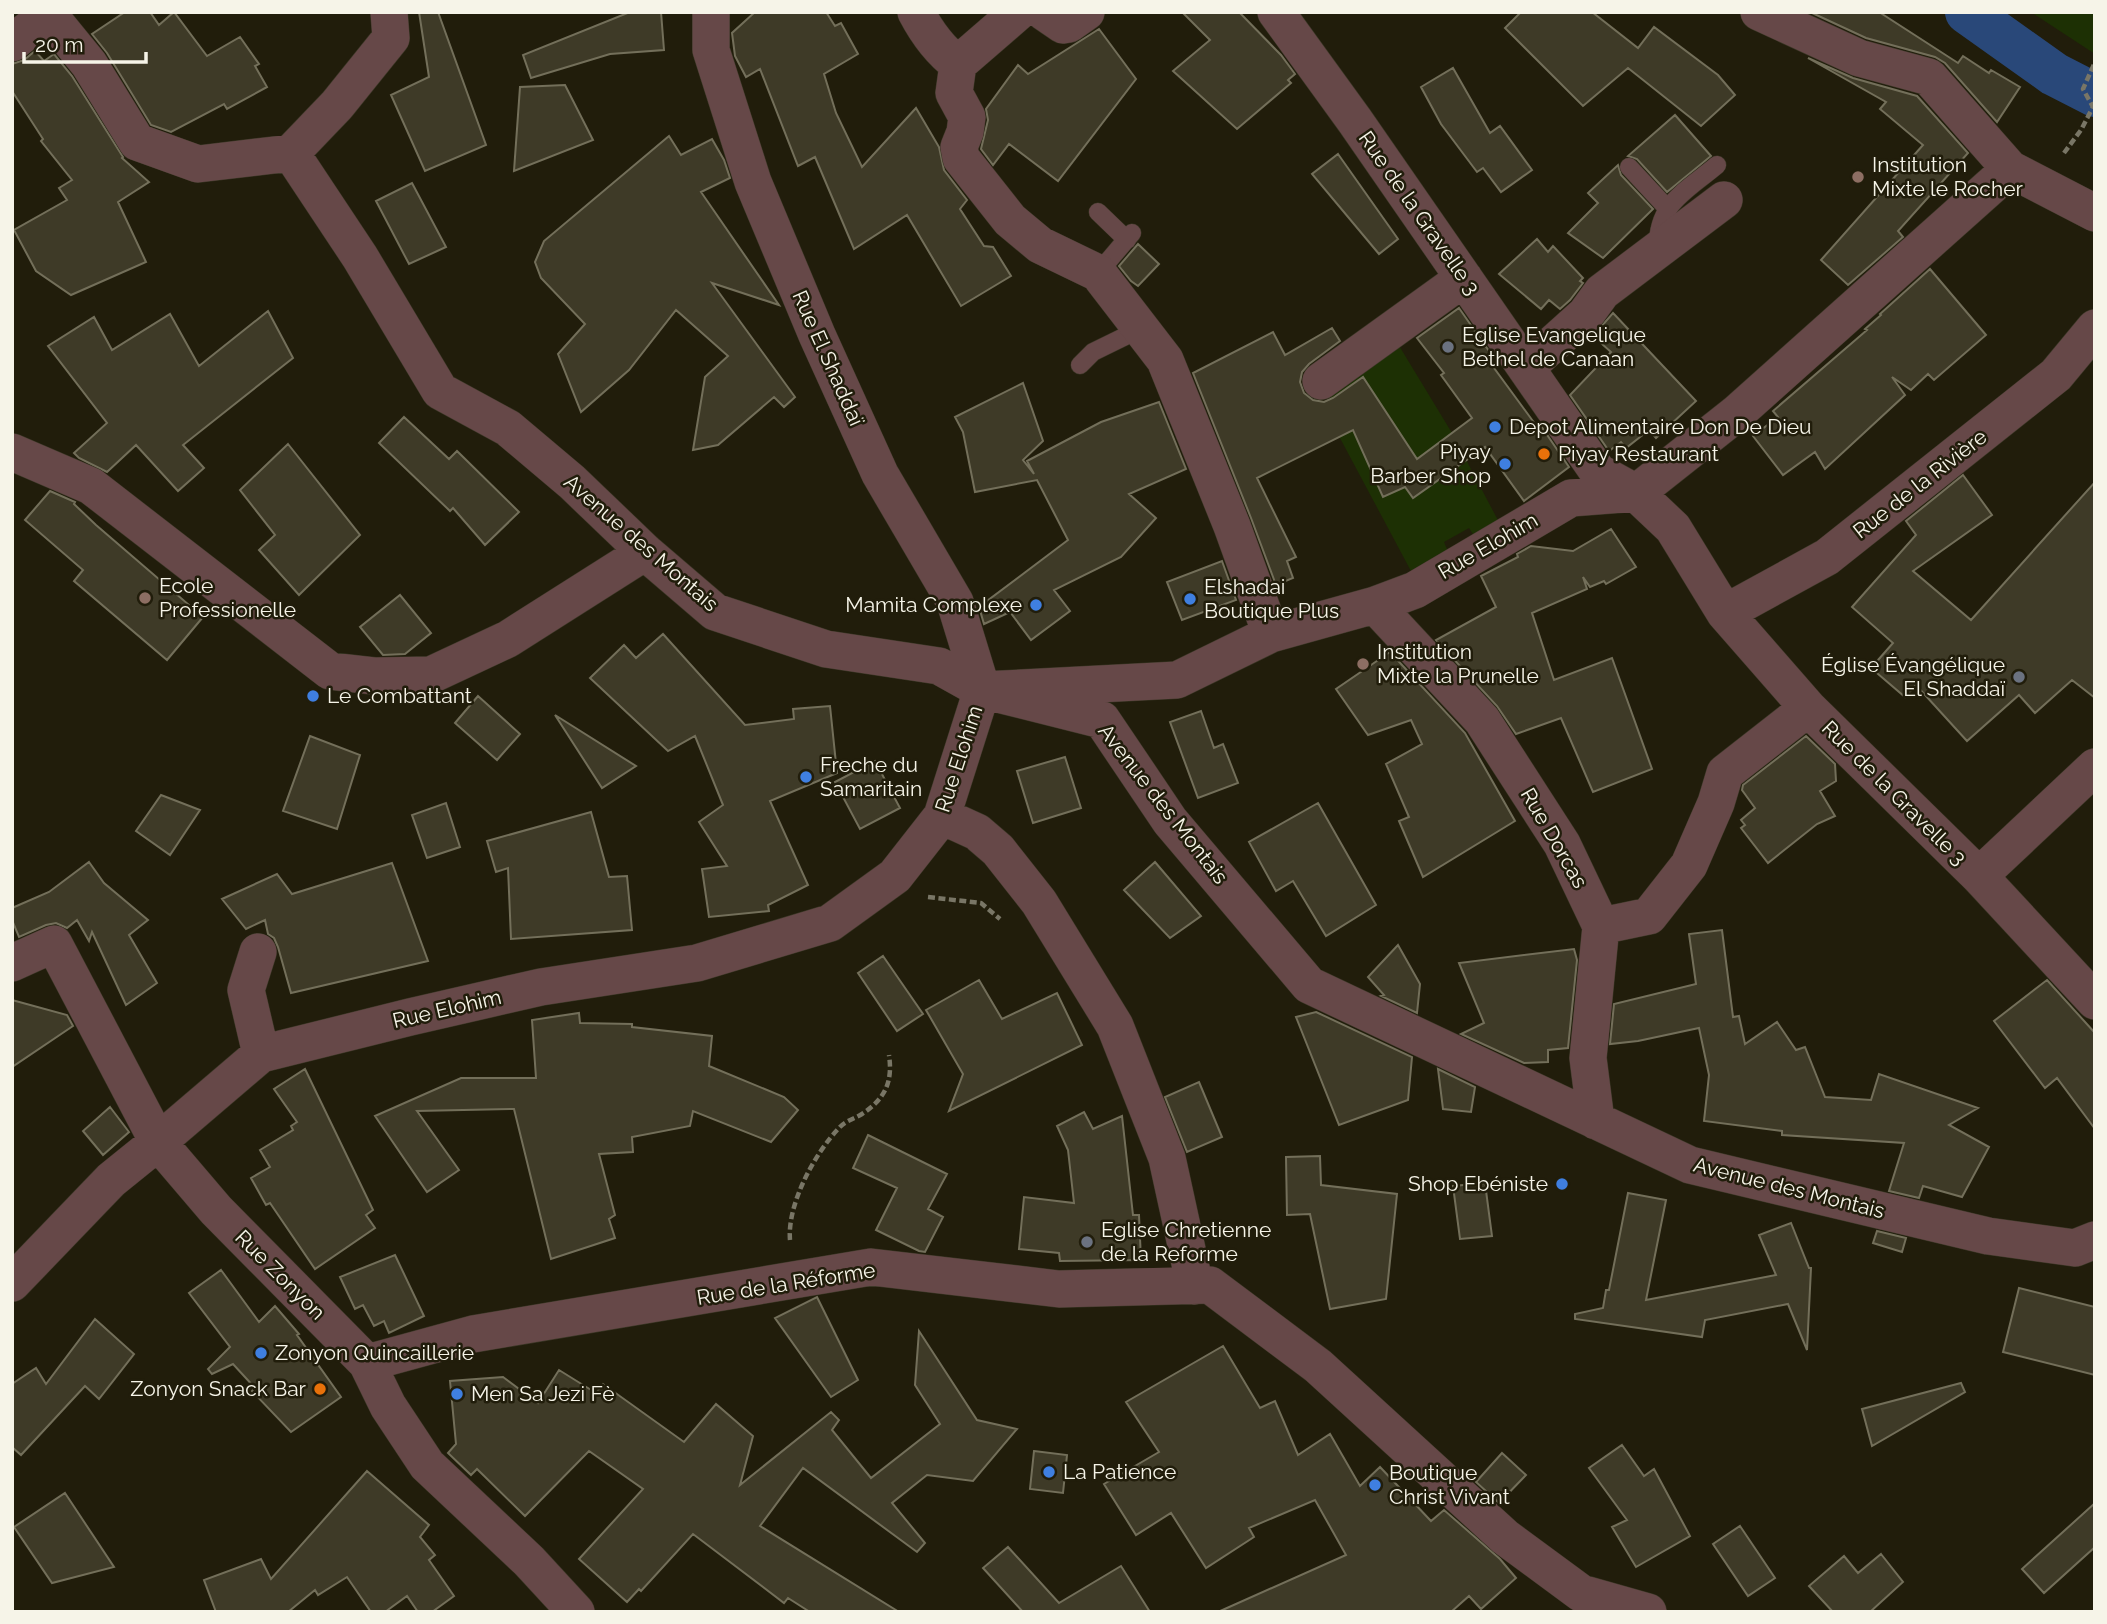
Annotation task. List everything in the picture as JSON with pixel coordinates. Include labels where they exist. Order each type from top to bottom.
[{"type":"street","points":[[12,43],[50,14],[89,64],[137,142],[198,164],[291,153],[337,105],[391,38],[389,12]]},
{"type":"street","name":"Rue El Shaddaï","points":[[711,12],[711,50],[753,182],[817,335],[880,474],[955,602],[982,690]]},
{"type":"street","points":[[916,12],[927,33],[942,51],[958,64]]},
{"type":"street","points":[[1018,12],[958,64],[954,93],[967,117],[959,147],[961,159],[980,180],[991,199],[1030,237],[1040,245],[1098,273],[1165,360],[1232,526],[1271,634]]},
{"type":"street","points":[[1044,12],[1063,25],[1086,12]]},
{"type":"street","name":"Rue de la Gravelle 3","points":[[1276,12],[1355,121],[1598,472],[1636,493],[1673,528],[1725,613],[1808,708],[1979,876],[2095,1001]]},
{"type":"street","points":[[1759,12],[1859,58],[1929,77],[2010,169],[2095,213]]},
{"type":"street","name":"Avenue des Montais","points":[[291,153],[360,257],[440,391],[508,428],[572,482],[645,552],[715,612],[826,649],[939,666],[982,690],[1102,720],[1170,821],[1309,985],[1690,1165],[1988,1237],[2075,1248],[2095,1240]]},
{"type":"street","points":[[1636,493],[1737,413],[2010,169]]},
{"type":"street","points":[[1526,368],[1586,314],[1602,292],[1658,250],[1720,183]]},
{"type":"street","points":[[1321,381],[1464,278]]},
{"type":"street","name":"Rue de la Rivière","points":[[1725,613],[1838,549],[2056,375],[2095,328]]},
{"type":"street","points":[[12,452],[91,486],[330,671],[373,676],[431,675],[508,639],[645,552]]},
{"type":"street","name":"Rue Elohim","points":[[12,1283],[110,1180],[261,1054],[528,990],[697,962],[766,944],[830,923],[895,876],[942,817],[982,690],[1177,680],[1271,634],[1375,605],[1415,590],[1572,498],[1636,493]]},
{"type":"street","name":"Rue Dorcas","points":[[1375,605],[1482,720],[1562,844],[1601,926]]},
{"type":"street","points":[[1597,1121],[1588,1058],[1601,926],[1649,916],[1689,865],[1716,803],[1725,773],[1808,708]]},
{"type":"street","points":[[1979,876],[2095,767]]},
{"type":"street","points":[[942,817],[976,832],[998,850],[1039,902],[1115,1026],[1167,1158],[1202,1286],[1318,1366],[1505,1537],[1581,1593],[1648,1612]]},
{"type":"street","name":"Rue Zonyon","points":[[12,963],[54,944],[158,1142],[216,1210],[367,1363],[388,1406],[427,1465],[529,1561],[576,1612]]},
{"type":"street","points":[[258,952],[246,990],[261,1054]]},
{"type":"street","name":"Rue de la Réforme","points":[[367,1363],[473,1335],[871,1266],[1059,1289],[1202,1286]]},
{"type":"lane","points":[[1629,167],[1667,208]]},
{"type":"lane","points":[[1658,250],[1657,229],[1667,208],[1720,183]]},
{"type":"lane","points":[[1098,212],[1129,237],[1098,273]]},
{"type":"lane","points":[[1080,365],[1093,352],[1140,329]]},
{"type":"path","points":[[2046,188],[2060,157],[2081,130],[2094,107],[2083,89],[2095,62]]},
{"type":"path","points":[[895,876],[907,881],[930,898],[981,903],[998,918],[1010,923],[1022,922],[1039,902]]},
{"type":"path","points":[[794,1280],[791,1219],[804,1183],[816,1156],[841,1125],[863,1114],[887,1090],[892,1071],[889,1055]]},
{"type":"green space","points":[[2031,12],[2095,12],[2095,54]]},
{"type":"green space","points":[[1395,339],[1452,433],[1501,526],[1476,539],[1469,528],[1444,542],[1449,554],[1412,573],[1325,410],[1332,404],[1328,391]]},
{"type":"building","points":[[125,12],[150,12],[159,25],[174,12],[207,56],[240,37],[259,64],[255,66],[267,87],[227,109],[224,104],[171,132],[151,125],[107,53],[92,34]]},
{"type":"building","points":[[419,12],[438,12],[486,145],[425,171],[391,95],[429,77]]},
{"type":"building","points":[[630,12],[661,12],[664,50],[610,54],[531,78],[523,55]]},
{"type":"building","points":[[755,12],[826,12],[835,26],[841,23],[858,54],[824,74],[836,113],[862,167],[916,108],[939,147],[944,170],[967,200],[960,209],[984,246],[993,247],[1011,276],[961,306],[907,215],[854,249],[815,157],[798,166],[760,69],[746,77],[735,56],[732,33]]},
{"type":"building","points":[[1182,12],[1239,12],[1281,55],[1295,74],[1288,80],[1291,83],[1237,129],[1173,71],[1210,40]]},
{"type":"building","points":[[1521,12],[1592,12],[1638,48],[1654,27],[1718,75],[1735,95],[1701,126],[1628,68],[1583,106],[1505,28]]},
{"type":"building","points":[[1810,12],[1879,12],[1958,63],[1963,56],[1989,73],[1991,70],[2020,87],[1997,122],[1945,63],[1935,57],[1866,38]]},
{"type":"building","points":[[1099,29],[1136,79],[1058,181],[1009,144],[993,165],[981,149],[988,120],[986,109],[1018,65],[1028,74]]},
{"type":"building","points":[[35,51],[44,61],[54,54],[72,76],[122,158],[149,182],[118,202],[146,262],[71,295],[36,271],[14,230],[67,200],[59,188],[72,180],[41,141],[43,139],[12,91],[12,64],[24,60]]},
{"type":"building","points":[[1808,58],[1853,78],[1917,96],[1968,153],[1898,231],[1903,237],[1848,285],[1821,260],[1923,145],[1880,109],[1886,102]]},
{"type":"building","points":[[1453,68],[1490,133],[1500,126],[1532,170],[1501,192],[1483,168],[1477,172],[1441,124],[1421,87]]},
{"type":"building","points":[[565,85],[593,140],[514,171],[520,87]]},
{"type":"building","points":[[1675,115],[1711,156],[1667,192],[1637,159],[1628,156]]},
{"type":"building","points":[[669,136],[681,155],[712,139],[724,160],[730,178],[701,192],[779,305],[712,283],[795,397],[784,407],[774,397],[718,445],[693,450],[705,377],[728,356],[676,310],[629,370],[581,412],[558,354],[585,324],[541,278],[535,262],[544,241]]},
{"type":"building","points":[[1338,154],[1398,239],[1379,254],[1312,174]]},
{"type":"building","points":[[1618,165],[1621,175],[1653,209],[1603,258],[1568,233],[1598,203],[1588,193]]},
{"type":"building","points":[[412,183],[446,247],[409,264],[376,201]]},
{"type":"building","points":[[1537,239],[1548,252],[1553,246],[1583,278],[1580,281],[1583,283],[1560,309],[1549,300],[1541,309],[1499,274]]},
{"type":"building","points":[[1138,244],[1159,264],[1138,286],[1119,266]]},
{"type":"building","points":[[1930,269],[1986,335],[1934,380],[1928,374],[1911,390],[1892,377],[1905,395],[1825,469],[1815,452],[1783,475],[1753,436],[1778,417],[1773,411],[1867,330],[1865,329],[1880,314]]},
{"type":"building","points":[[1459,308],[1491,354],[1486,357],[1538,428],[1541,426],[1569,467],[1524,501],[1485,447],[1413,498],[1405,487],[1383,497],[1353,430],[1257,478],[1296,557],[1287,561],[1293,578],[1276,585],[1193,373],[1273,332],[1285,355],[1332,328],[1340,341],[1302,372],[1300,382],[1304,393],[1313,400],[1324,402],[1363,377],[1417,459],[1472,418],[1441,375],[1444,373],[1417,338]]},
{"type":"building","points":[[268,311],[293,358],[183,445],[204,468],[178,491],[136,445],[107,472],[74,453],[107,423],[48,346],[94,317],[112,350],[170,314],[199,366]]},
{"type":"building","points":[[1613,313],[1696,401],[1656,438],[1649,430],[1626,448],[1621,442],[1609,451],[1570,395],[1611,352],[1593,336]]},
{"type":"building","points":[[1023,383],[1043,441],[1023,460],[1034,474],[1027,461],[1101,422],[1159,402],[1186,469],[1129,494],[1156,518],[1121,557],[1054,590],[1070,611],[1031,640],[1010,612],[984,624],[979,607],[1068,540],[1037,480],[975,492],[963,432],[955,417]]},
{"type":"building","points":[[404,417],[449,459],[457,451],[519,512],[485,545],[453,508],[450,511],[379,443]]},
{"type":"building","points":[[288,444],[360,535],[299,595],[259,550],[275,535],[240,490]]},
{"type":"building","points":[[1963,475],[1992,515],[1913,571],[1971,620],[2095,482],[2095,698],[2072,680],[2035,713],[2019,695],[1967,741],[1916,685],[1905,697],[1871,668],[1893,643],[1852,607],[1916,535],[1906,521]]},
{"type":"building","points":[[50,491],[75,502],[96,525],[203,617],[167,660],[74,581],[83,570],[25,520]]},
{"type":"building","points":[[1611,529],[1636,567],[1606,584],[1604,581],[1590,587],[1583,577],[1587,589],[1532,613],[1554,680],[1612,658],[1652,769],[1593,792],[1561,718],[1516,734],[1497,706],[1436,640],[1496,607],[1481,576],[1518,557],[1517,554],[1531,546],[1573,551]]},
{"type":"building","points":[[1222,561],[1236,600],[1182,620],[1167,582]]},
{"type":"building","points":[[400,595],[431,633],[405,654],[383,655],[360,627]]},
{"type":"building","points":[[663,634],[745,725],[794,719],[793,709],[830,706],[837,773],[770,801],[808,885],[768,905],[769,911],[709,917],[702,869],[727,866],[699,822],[723,805],[695,736],[668,751],[590,678],[624,645],[636,658]]},
{"type":"building","points":[[1390,652],[1465,733],[1515,821],[1423,877],[1399,821],[1409,817],[1386,764],[1422,744],[1411,720],[1368,735],[1336,689]]},
{"type":"building","points":[[478,696],[520,734],[497,760],[455,723]]},
{"type":"building","points":[[1201,711],[1214,748],[1223,744],[1238,783],[1198,798],[1170,722]]},
{"type":"building","points":[[555,715],[636,766],[602,788]]},
{"type":"building","points":[[310,736],[360,755],[337,829],[283,811]]},
{"type":"building","points":[[1806,736],[1835,764],[1836,781],[1820,791],[1835,816],[1817,824],[1768,863],[1741,828],[1745,825],[1741,820],[1755,808],[1742,790],[1743,785]]},
{"type":"building","points":[[1065,757],[1081,808],[1033,823],[1017,771]]},
{"type":"building","points":[[875,761],[900,808],[860,829],[835,782]]},
{"type":"building","points":[[161,795],[200,810],[170,855],[136,831]]},
{"type":"building","points":[[446,803],[460,847],[427,858],[412,815]]},
{"type":"building","points":[[1318,803],[1376,905],[1326,936],[1293,881],[1276,891],[1249,842]]},
{"type":"building","points":[[591,812],[609,877],[627,876],[632,930],[511,939],[508,868],[496,872],[487,841]]},
{"type":"building","points":[[89,862],[104,883],[148,920],[129,935],[157,983],[126,1005],[92,932],[89,941],[77,920],[67,928],[56,923],[19,937],[12,920],[12,908],[49,892]]},
{"type":"building","points":[[1155,862],[1201,916],[1170,938],[1124,890]]},
{"type":"building","points":[[392,863],[428,961],[291,993],[278,947],[274,938],[268,934],[265,920],[246,929],[222,899],[277,874],[292,894]]},
{"type":"building","points":[[1722,930],[1733,1017],[1739,1016],[1745,1044],[1777,1022],[1796,1050],[1805,1047],[1825,1097],[1871,1100],[1879,1074],[1978,1108],[1949,1125],[1989,1147],[1962,1197],[1923,1186],[1919,1198],[1889,1191],[1904,1143],[1782,1135],[1782,1131],[1704,1121],[1709,1075],[1699,1028],[1610,1044],[1614,1004],[1696,984],[1689,934]]},
{"type":"building","points":[[1398,945],[1420,984],[1417,1013],[1381,996],[1384,995],[1368,977]]},
{"type":"building","points":[[1574,949],[1577,960],[1568,1048],[1548,1050],[1548,1062],[1524,1063],[1461,1034],[1484,1023],[1459,963]]},
{"type":"building","points":[[883,956],[923,1014],[897,1031],[858,973]]},
{"type":"building","points":[[979,980],[1002,1019],[1057,993],[1082,1045],[949,1111],[963,1074],[926,1010]]},
{"type":"building","points":[[2047,980],[2095,1033],[2095,1129],[2057,1078],[2045,1088],[1994,1021]]},
{"type":"building","points":[[12,1000],[67,1015],[73,1026],[12,1067]]},
{"type":"building","points":[[1316,1012],[1412,1057],[1408,1100],[1339,1125],[1296,1017]]},
{"type":"building","points":[[579,1013],[580,1023],[632,1024],[632,1027],[712,1036],[709,1066],[784,1097],[798,1110],[771,1142],[693,1111],[690,1126],[632,1137],[633,1152],[599,1154],[615,1215],[609,1219],[615,1238],[551,1259],[514,1109],[417,1111],[459,1170],[427,1192],[375,1116],[461,1078],[536,1078],[532,1020]]},
{"type":"building","points":[[305,1069],[373,1210],[366,1215],[375,1228],[315,1269],[270,1203],[266,1205],[251,1178],[270,1167],[260,1150],[293,1130],[291,1126],[297,1122],[274,1089]]},
{"type":"building","points":[[1438,1069],[1475,1087],[1471,1112],[1443,1109]]},
{"type":"building","points":[[1199,1082],[1222,1137],[1187,1152],[1165,1097]]},
{"type":"building","points":[[110,1107],[129,1132],[103,1155],[83,1131]]},
{"type":"building","points":[[1084,1112],[1093,1129],[1122,1116],[1133,1215],[1139,1215],[1141,1260],[1060,1261],[1059,1253],[1019,1249],[1024,1197],[1074,1203],[1068,1150],[1057,1126]]},
{"type":"building","points":[[868,1135],[947,1174],[928,1209],[943,1217],[925,1252],[876,1230],[897,1188],[853,1168]]},
{"type":"building","points":[[1320,1156],[1321,1185],[1397,1194],[1386,1299],[1330,1309],[1310,1214],[1287,1215],[1286,1157]]},
{"type":"building","points":[[1485,1183],[1492,1236],[1460,1239],[1453,1186]]},
{"type":"building","points":[[1628,1193],[1666,1200],[1646,1300],[1776,1275],[1759,1235],[1791,1223],[1811,1268],[1807,1350],[1788,1304],[1705,1320],[1702,1337],[1575,1319],[1575,1314],[1603,1308]]},
{"type":"building","points":[[1877,1231],[1906,1238],[1902,1252],[1873,1243]]},
{"type":"building","points":[[395,1255],[424,1316],[389,1333],[384,1321],[374,1326],[363,1305],[355,1309],[340,1277]]},
{"type":"building","points":[[221,1270],[259,1322],[275,1306],[299,1334],[297,1335],[341,1397],[291,1432],[252,1391],[255,1388],[233,1364],[212,1374],[208,1369],[230,1347],[189,1293]]},
{"type":"building","points":[[2019,1288],[2095,1307],[2095,1375],[2003,1352]]},
{"type":"building","points":[[817,1297],[858,1380],[831,1397],[775,1318]]},
{"type":"building","points":[[95,1319],[134,1354],[99,1399],[85,1386],[21,1455],[12,1447],[12,1384],[36,1368],[46,1384]]},
{"type":"building","points":[[919,1331],[977,1420],[1017,1429],[973,1481],[927,1475],[892,1503],[925,1543],[917,1552],[803,1468],[760,1526],[899,1612],[810,1612],[788,1598],[784,1603],[693,1534],[641,1591],[639,1589],[627,1602],[579,1559],[643,1489],[589,1451],[525,1516],[477,1469],[471,1475],[448,1453],[456,1444],[450,1381],[503,1377],[538,1403],[559,1370],[596,1393],[603,1384],[684,1442],[716,1404],[753,1436],[740,1485],[831,1412],[839,1420],[832,1430],[871,1478],[940,1424],[915,1385]]},
{"type":"building","points":[[1223,1346],[1260,1408],[1275,1401],[1298,1455],[1330,1434],[1360,1486],[1380,1467],[1431,1521],[1444,1510],[1500,1559],[1516,1578],[1481,1609],[1469,1596],[1451,1612],[1218,1612],[1346,1555],[1315,1500],[1249,1528],[1254,1537],[1206,1568],[1171,1513],[1136,1535],[1104,1484],[1159,1452],[1126,1402]]},
{"type":"building","points":[[1961,1383],[1965,1392],[1872,1446],[1862,1409]]},
{"type":"building","points":[[1622,1445],[1644,1476],[1654,1469],[1690,1536],[1636,1567],[1612,1527],[1627,1520],[1589,1468]]},
{"type":"building","points":[[1034,1451],[1067,1455],[1063,1493],[1030,1489]]},
{"type":"building","points":[[1502,1453],[1526,1475],[1499,1503],[1476,1482]]},
{"type":"building","points":[[367,1471],[429,1525],[420,1537],[435,1555],[429,1560],[454,1596],[432,1612],[418,1612],[407,1596],[385,1612],[371,1612],[347,1577],[318,1595],[315,1590],[288,1612],[216,1612],[204,1580],[261,1559],[271,1579]]},
{"type":"building","points":[[65,1493],[114,1567],[52,1583],[14,1527]]},
{"type":"building","points":[[2095,1503],[2095,1547],[2044,1593],[2022,1569]]},
{"type":"building","points":[[1740,1526],[1775,1578],[1748,1596],[1713,1544]]},
{"type":"building","points":[[1008,1547],[1059,1603],[1121,1566],[1150,1612],[1023,1612],[983,1568]]},
{"type":"building","points":[[1881,1554],[1903,1582],[1870,1612],[1833,1612],[1809,1586],[1844,1556],[1858,1573]]},
{"type":"waterway","points":[[1967,12],[2054,74],[2095,95]]},
{"type":"place","name":"Institution Mixte le Rocher","points":[[1858,177]]},
{"type":"place","name":"Eglise Evangelique Bethel de Canaan","points":[[1448,347]]},
{"type":"place","name":"Depot Alimentaire Don De Dieu","points":[[1495,427]]},
{"type":"place","name":"Piyay Restaurant","points":[[1544,454]]},
{"type":"place","name":"Piyay Barber Shop","points":[[1505,464]]},
{"type":"place","name":"Ecole Professionelle","points":[[145,598]]},
{"type":"place","name":"Elshadai Boutique Plus","points":[[1190,599]]},
{"type":"place","name":"Mamita Complexe","points":[[1036,605]]},
{"type":"place","name":"Institution Mixte la Prunelle","points":[[1363,664]]},
{"type":"place","name":"Église Évangélique El Shaddaï","points":[[2019,677]]},
{"type":"place","name":"Le Combattant","points":[[313,696]]},
{"type":"place","name":"Freche du Samaritain","points":[[806,777]]},
{"type":"place","name":"Shop Ebéniste","points":[[1562,1184]]},
{"type":"place","name":"Eglise Chretienne de la Reforme","points":[[1087,1242]]},
{"type":"place","name":"Zonyon Quincaillerie","points":[[261,1353]]},
{"type":"place","name":"Zonyon Snack Bar","points":[[320,1389]]},
{"type":"place","name":"Men Sa Jezi Fè","points":[[457,1394]]},
{"type":"place","name":"La Patience","points":[[1049,1472]]},
{"type":"place","name":"Boutique Christ Vivant","points":[[1375,1485]]}]
